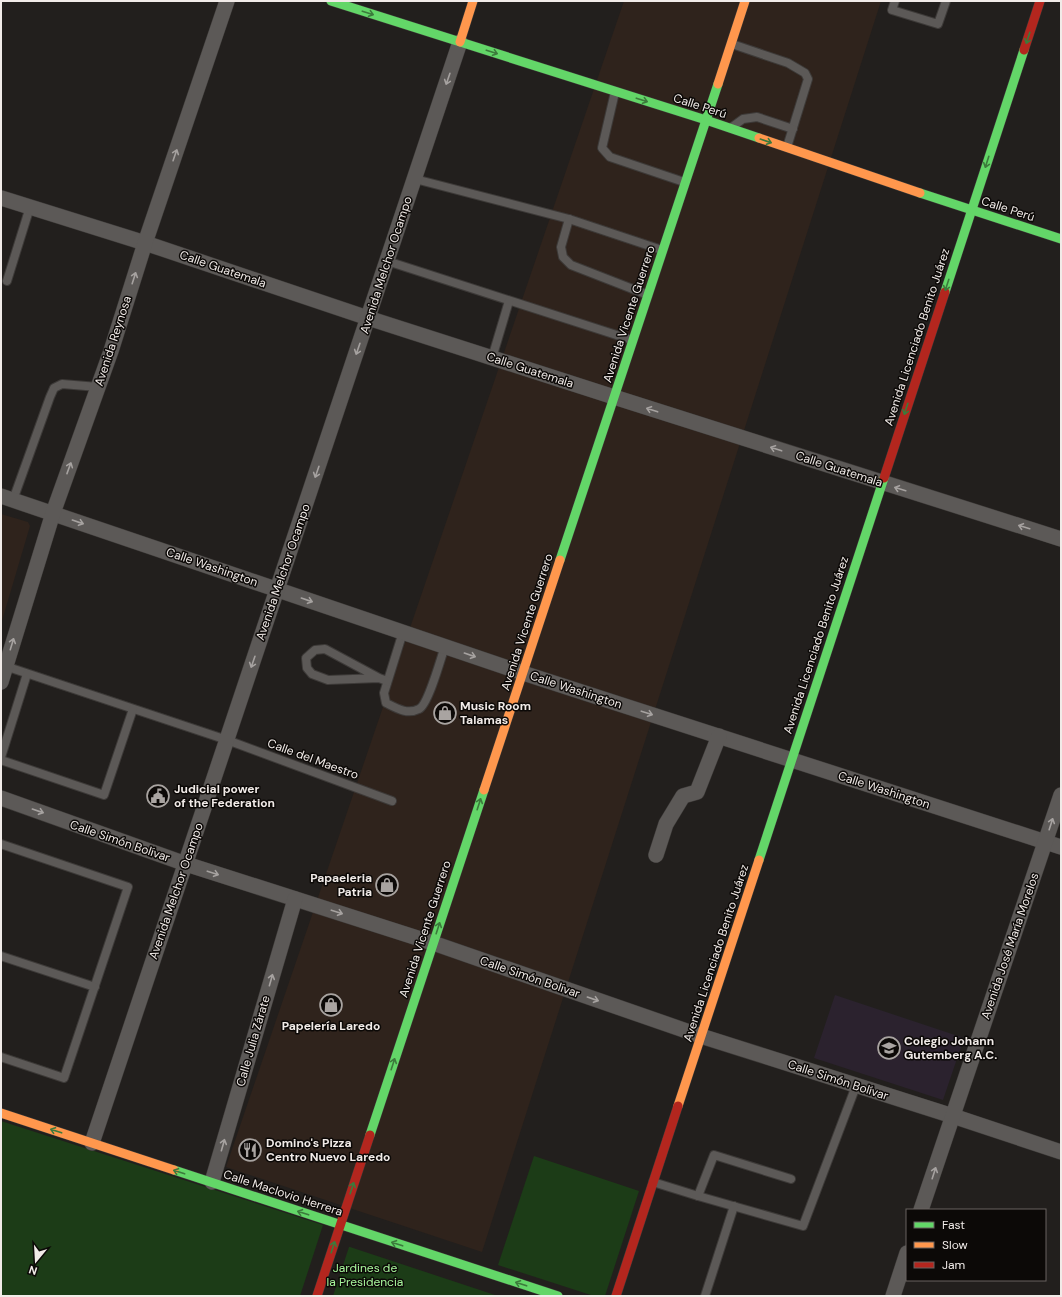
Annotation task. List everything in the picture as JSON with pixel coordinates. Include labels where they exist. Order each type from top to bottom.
[{"type":"main road","name":"Calle Perú","points":[[331,1],[706,120],[1061,239]]},
{"type":"main road","name":"Avenida Melchor Ocampo","points":[[460,42],[473,1]]},
{"type":"main road","name":"Avenida Vicente Guerrero","points":[[317,1296],[745,1]]},
{"type":"main road","name":"Avenida Licenciado Benito Juárez","points":[[616,1296],[1040,1]]},
{"type":"main road","name":"Calle Maclovio Herrera","points":[[1,1113],[558,1296]]},
{"type":"street","name":"Avenida Reynosa","points":[[1,682],[53,513],[98,387],[227,1]]},
{"type":"street","name":"Avenida Melchor Ocampo","points":[[92,1143],[460,42]]},
{"type":"street","name":"Calle Guatemala","points":[[1,198],[145,243],[492,358],[1061,539]]},
{"type":"street","name":"Calle Washington","points":[[7,498],[523,673],[1061,847]]},
{"type":"street","points":[[656,855],[666,824],[683,796],[697,792],[719,736]]},
{"type":"street","name":"Avenida José María Morelos","points":[[921,1209],[1061,795]]},
{"type":"street","name":"Calle Simón Bolívar","points":[[1,798],[186,864],[433,943],[701,1036],[1061,1152]]},
{"type":"street","name":"Calle Julia Zárate","points":[[212,1182],[294,899]]},
{"type":"street","points":[[893,1296],[906,1256]]},
{"type":"lane","points":[[895,1],[892,10],[938,24],[946,1]]},
{"type":"lane","points":[[731,43],[788,63],[805,73],[808,79],[787,148]]},
{"type":"lane","points":[[616,92],[602,148],[610,157],[685,183]]},
{"type":"lane","points":[[730,129],[743,119],[757,117],[793,129]]},
{"type":"lane","points":[[415,179],[569,219],[663,250]]},
{"type":"lane","points":[[7,281],[30,207]]},
{"type":"lane","points":[[569,219],[561,247],[563,257],[571,265],[648,295]]},
{"type":"lane","points":[[387,261],[633,340]]},
{"type":"lane","points":[[492,358],[509,301]]},
{"type":"lane","points":[[7,498],[54,388],[62,384],[98,387]]},
{"type":"lane","points":[[403,632],[384,693],[386,703],[400,711],[413,712],[420,709],[427,698],[444,646]]},
{"type":"lane","points":[[379,678],[328,680],[312,674],[307,668],[306,658],[315,650],[325,649],[387,681]]},
{"type":"lane","name":"Calle del Maestro","points":[[5,666],[227,740],[392,801]]},
{"type":"lane","points":[[1,757],[27,674]]},
{"type":"lane","points":[[1,760],[104,795],[133,709]]},
{"type":"lane","points":[[1,844],[128,887],[64,1078],[1,1056]]},
{"type":"lane","points":[[1,956],[94,987]]},
{"type":"lane","points":[[653,1182],[803,1226],[856,1086]]},
{"type":"lane","points":[[698,1196],[714,1155],[791,1179]]},
{"type":"lane","points":[[705,1296],[734,1206]]},
{"type":"shaded area","points":[[624,1],[881,1],[482,1252],[226,1167]]},
{"type":"shaded area","points":[[1,514],[28,522],[30,526],[1,624]]},
{"type":"shaded area","name":"Colegio Johann Gutemberg A.C.","points":[[835,995],[964,1038],[943,1100],[814,1058]]},
{"type":"green space","points":[[1,1121],[323,1225],[300,1296],[1,1296]]},
{"type":"green space","points":[[534,1156],[639,1191],[605,1296],[594,1296],[498,1265]]},
{"type":"green space","name":"Jardines de la Presidencia","points":[[350,1247],[498,1296],[333,1296]]},
{"type":"traffic: fast","points":[[331,1],[759,138]]},
{"type":"traffic: fast","points":[[945,292],[1024,50]]},
{"type":"traffic: fast","points":[[560,560],[718,84]]},
{"type":"traffic: fast","points":[[920,193],[1061,239]]},
{"type":"traffic: fast","points":[[759,860],[884,478]]},
{"type":"traffic: fast","points":[[370,1135],[484,790]]},
{"type":"traffic: fast","points":[[174,1170],[558,1296]]},
{"type":"traffic: slow","points":[[460,42],[473,1]]},
{"type":"traffic: slow","points":[[718,84],[745,1]]},
{"type":"traffic: slow","points":[[759,138],[920,193]]},
{"type":"traffic: slow","points":[[484,790],[560,560]]},
{"type":"traffic: slow","points":[[678,1106],[759,860]]},
{"type":"traffic: slow","points":[[1,1113],[174,1170]]},
{"type":"traffic: jam","points":[[1024,50],[1040,1]]},
{"type":"traffic: jam","points":[[884,478],[945,292]]},
{"type":"traffic: jam","points":[[616,1296],[678,1106]]},
{"type":"traffic: jam","points":[[317,1296],[370,1135]]},
{"type":"place","name":"Music Room Talamas","points":[[445,713]]},
{"type":"place","name":"Judicial power of the Federation","points":[[158,796]]},
{"type":"place","name":"Papaeleria Patria","points":[[387,885]]},
{"type":"place","name":"Papelería Laredo","points":[[331,1005]]},
{"type":"place","name":"Colegio Johann Gutemberg A.C.","points":[[889,1048]]},
{"type":"place","name":"Domino's Pizza Centro Nuevo Laredo","points":[[250,1150]]}]
